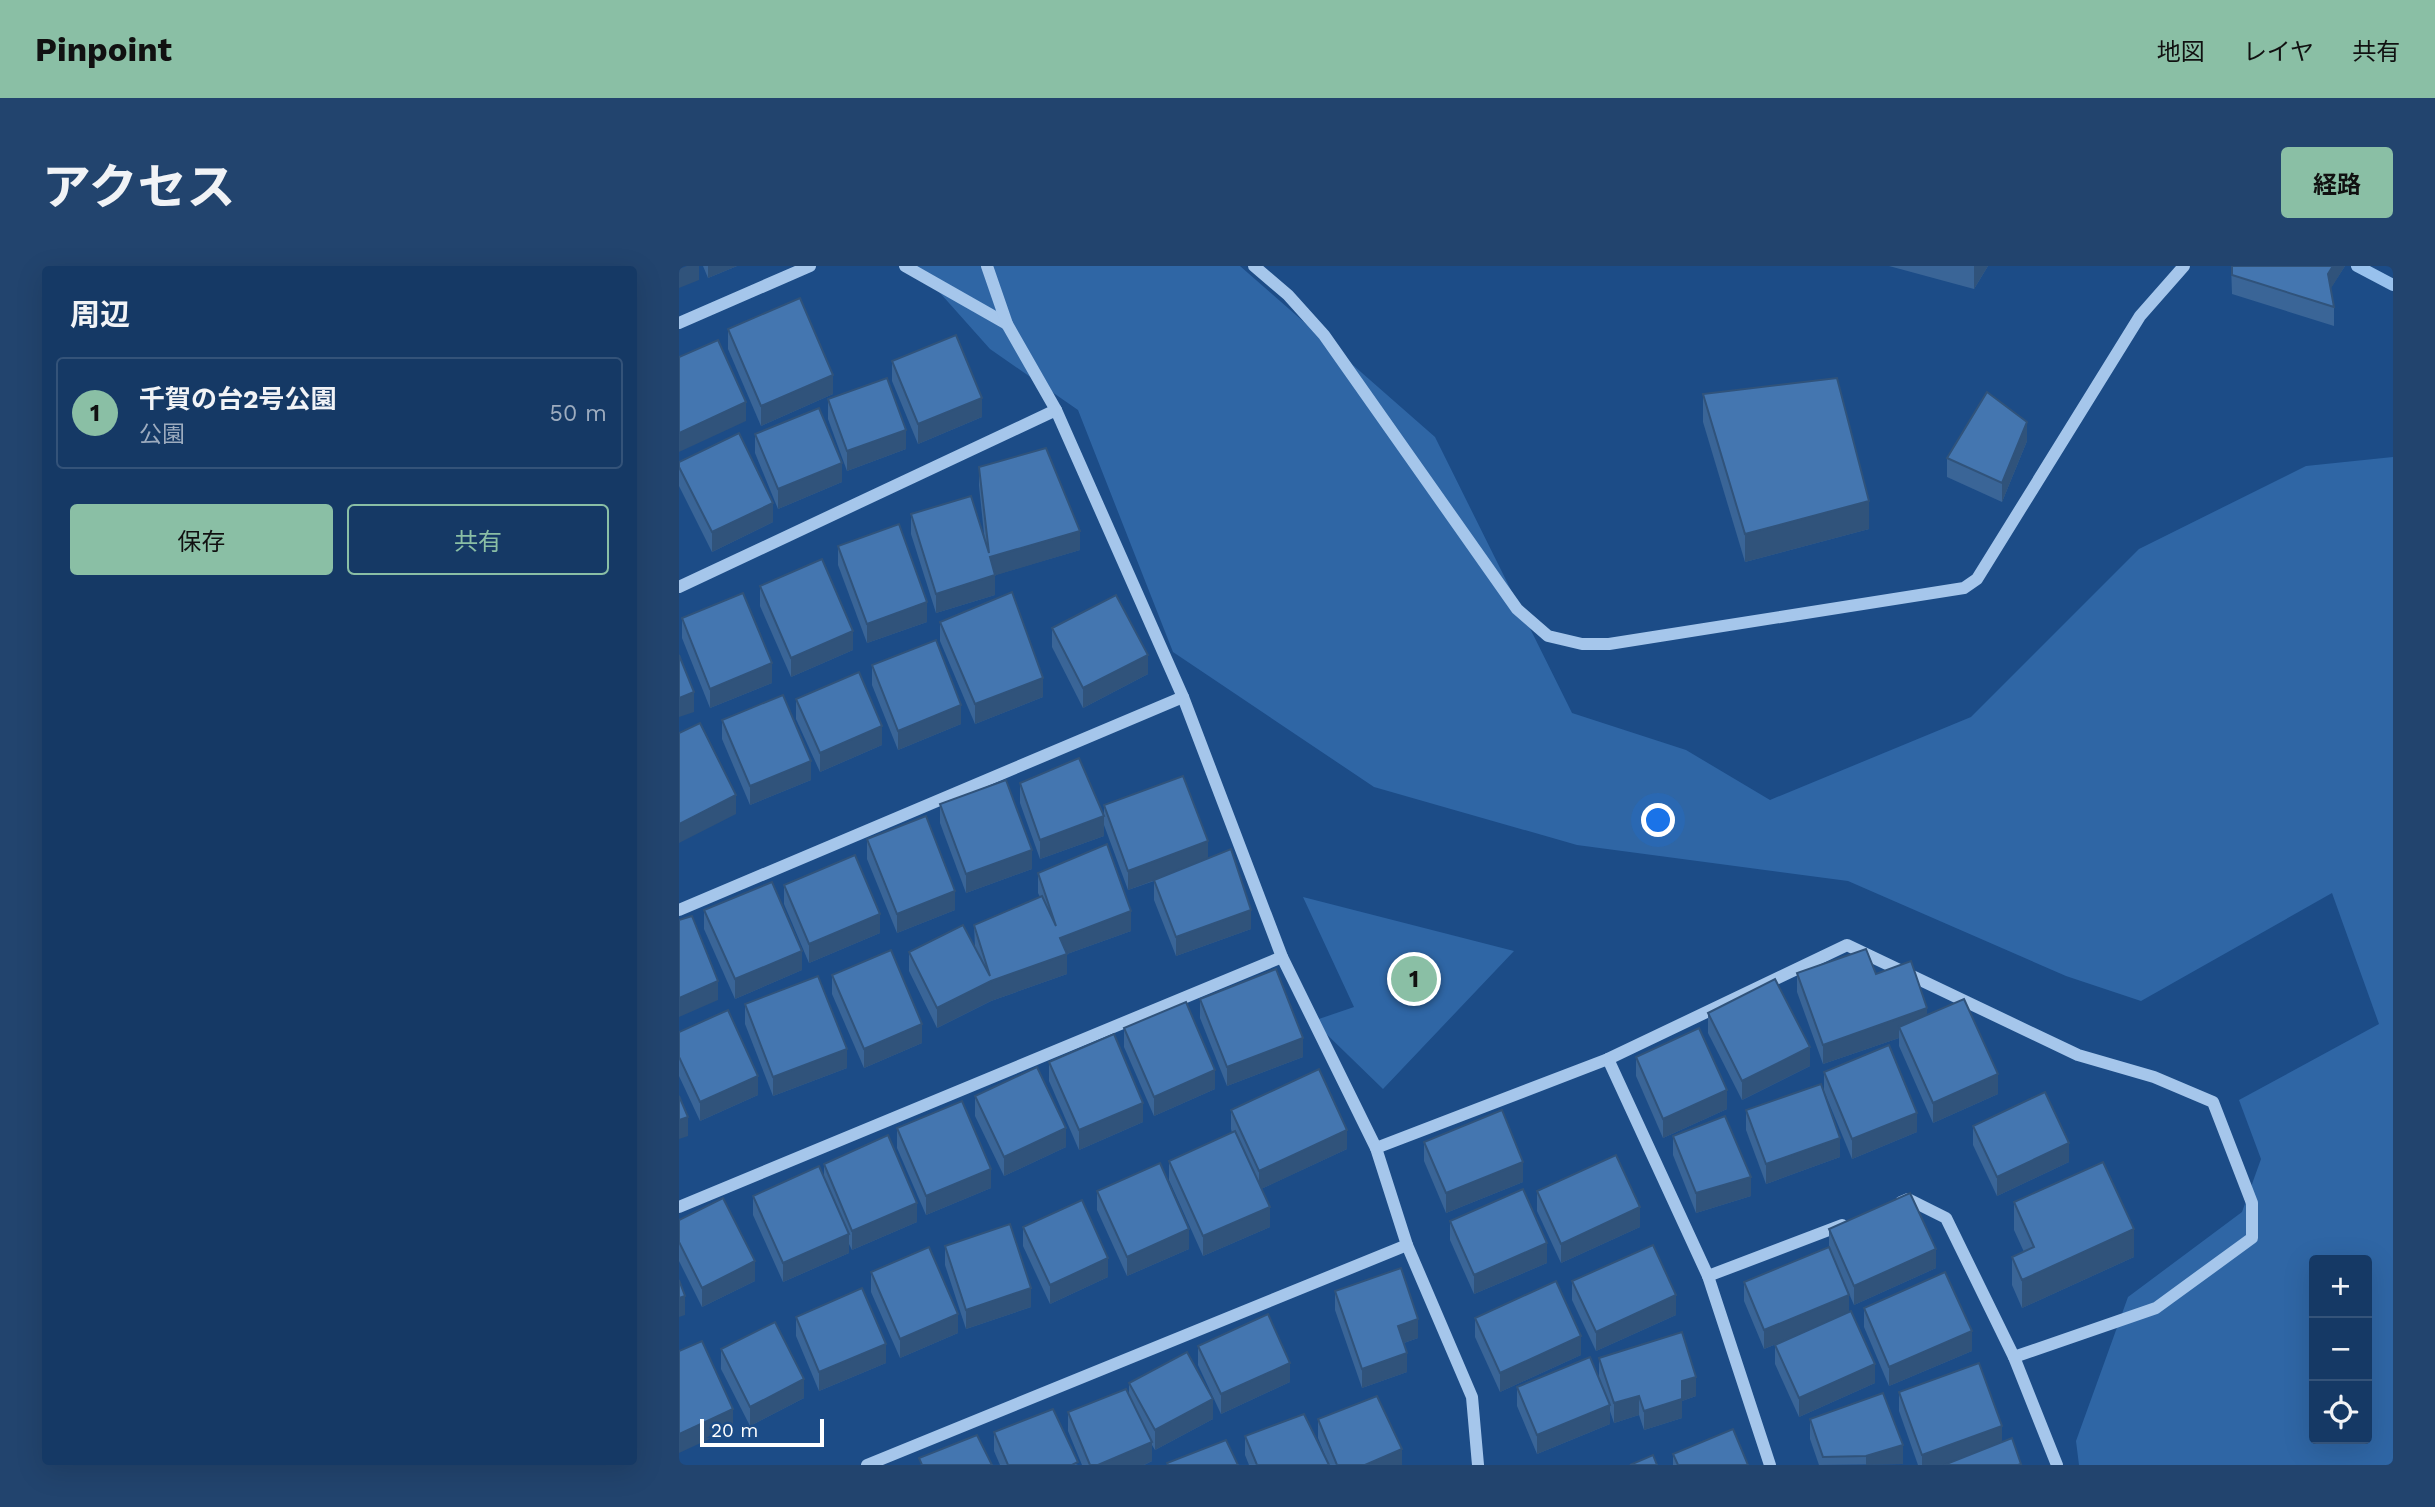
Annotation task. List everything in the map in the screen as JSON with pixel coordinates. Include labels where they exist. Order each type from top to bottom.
[{"type":"street","points":[[679,323],[810,266]]},
{"type":"street","points":[[905,266],[1007,324]]},
{"type":"street","points":[[987,266],[1007,324],[1056,410],[1183,697],[1282,957],[1376,1148],[1407,1245],[1472,1397],[1478,1465]]},
{"type":"street","points":[[1254,266],[1288,295],[1324,335],[1517,609],[1548,635],[1582,644],[1609,644],[1963,588],[1970,584],[1977,579],[2140,316],[2184,266]]},
{"type":"street","points":[[679,587],[1056,410]]},
{"type":"street","points":[[679,910],[1183,697]]},
{"type":"street","points":[[1376,1148],[1608,1059],[1847,944],[2078,1055],[2154,1077],[2213,1102],[2252,1203],[2252,1238],[2156,1308],[2014,1357]]},
{"type":"street","points":[[679,1207],[1282,957]]},
{"type":"street","points":[[1608,1059],[1708,1276],[1770,1465]]},
{"type":"street","points":[[1883,1209],[1908,1199],[1946,1218],[2014,1357],[2057,1465]]},
{"type":"street","points":[[1708,1276],[1858,1218]]},
{"type":"street","points":[[867,1465],[1407,1245]]},
{"type":"shaded area","points":[[916,266],[1240,266],[1435,437],[1572,713],[1686,750],[1770,800],[1971,717],[2139,549],[2306,466],[2393,457],[2393,1465],[2079,1465],[2076,1441],[2128,1297],[2242,1212],[2261,1159],[2239,1100],[2379,1024],[2332,893],[2141,1001],[2066,976],[1848,881],[1577,845],[1374,787],[1173,652],[1078,410],[990,349]]},
{"type":"shaded area","points":[[1303,897],[1514,951],[1383,1089],[1313,1021],[1354,1007]]},
{"type":"building","points":[[2232,266],[2333,266],[2328,274],[2334,307],[2232,275]]},
{"type":"building","points":[[800,298],[833,375],[761,406],[728,329]]},
{"type":"building","points":[[956,335],[982,398],[918,424],[892,361]]},
{"type":"building","points":[[718,340],[746,402],[679,433],[679,357]]},
{"type":"building","points":[[887,378],[906,430],[847,451],[828,399]]},
{"type":"building","points":[[1837,378],[1869,501],[1745,534],[1703,394]]},
{"type":"building","points":[[1987,392],[2027,422],[2002,483],[1947,458]]},
{"type":"building","points":[[819,408],[842,463],[778,489],[755,434]]},
{"type":"building","points":[[739,433],[773,503],[712,532],[679,467],[679,462]]},
{"type":"building","points":[[1046,448],[1080,531],[990,557],[995,575],[936,594],[911,514],[971,496],[989,553],[979,467]]},
{"type":"building","points":[[899,524],[927,602],[867,624],[838,546]]},
{"type":"building","points":[[822,559],[853,631],[791,658],[760,586]]},
{"type":"building","points":[[1012,592],[1043,678],[975,704],[940,622]]},
{"type":"building","points":[[743,593],[772,663],[710,689],[682,618]]},
{"type":"building","points":[[1116,595],[1148,655],[1083,688],[1052,628]]},
{"type":"building","points":[[936,640],[961,705],[898,731],[872,665]]},
{"type":"building","points":[[679,655],[694,692],[679,698]]},
{"type":"building","points":[[859,672],[882,726],[820,753],[796,699]]},
{"type":"building","points":[[783,695],[811,761],[750,786],[722,720]]},
{"type":"building","points":[[700,723],[736,795],[679,824],[679,733]]},
{"type":"building","points":[[1079,758],[1104,816],[1040,840],[1020,783]]},
{"type":"building","points":[[1183,776],[1208,841],[1128,871],[1104,805]]},
{"type":"building","points":[[1006,780],[1032,850],[966,874],[940,804]]},
{"type":"building","points":[[926,816],[955,891],[897,914],[867,839]]},
{"type":"building","points":[[1107,844],[1131,911],[1060,938],[1067,954],[991,981],[937,1008],[909,952],[963,925],[990,976],[974,925],[1042,896],[1056,926],[1038,873]]},
{"type":"building","points":[[1231,849],[1251,910],[1176,937],[1154,880]]},
{"type":"building","points":[[855,855],[880,914],[809,944],[784,885]]},
{"type":"building","points":[[772,882],[802,951],[735,979],[704,910]]},
{"type":"building","points":[[692,916],[718,981],[679,998],[679,920]]},
{"type":"building","points":[[1866,949],[1876,974],[1911,961],[1927,1008],[1823,1045],[1797,973]]},
{"type":"building","points":[[891,950],[922,1024],[864,1049],[832,975]]},
{"type":"building","points":[[1276,969],[1303,1038],[1227,1067],[1200,999]]},
{"type":"building","points":[[818,976],[847,1049],[773,1077],[745,1004]]},
{"type":"building","points":[[1775,979],[1810,1047],[1742,1081],[1708,1013]]},
{"type":"building","points":[[1964,999],[1998,1074],[1933,1103],[1899,1027]]},
{"type":"building","points":[[1186,1002],[1215,1070],[1154,1097],[1124,1028]]},
{"type":"building","points":[[728,1010],[758,1076],[700,1102],[679,1057],[679,1032]]},
{"type":"building","points":[[1699,1028],[1727,1090],[1663,1119],[1636,1057]]},
{"type":"building","points":[[1114,1034],[1143,1103],[1079,1130],[1049,1062]]},
{"type":"building","points":[[1889,1045],[1917,1113],[1852,1139],[1824,1072]]},
{"type":"building","points":[[1037,1067],[1066,1128],[1004,1157],[975,1096]]},
{"type":"building","points":[[1319,1069],[1347,1130],[1259,1171],[1231,1110]]},
{"type":"building","points":[[1821,1084],[1840,1138],[1766,1164],[1746,1110]]},
{"type":"building","points":[[2045,1092],[2069,1143],[1997,1177],[1973,1126]]},
{"type":"building","points":[[679,1096],[688,1117],[679,1120]]},
{"type":"building","points":[[962,1101],[991,1169],[926,1196],[897,1128]]},
{"type":"building","points":[[1502,1110],[1523,1162],[1446,1193],[1424,1142]]},
{"type":"building","points":[[1725,1116],[1751,1177],[1696,1193],[1673,1136]]},
{"type":"building","points":[[1235,1131],[1270,1207],[1203,1236],[1169,1161]]},
{"type":"building","points":[[888,1135],[917,1203],[852,1231],[824,1164]]},
{"type":"building","points":[[1616,1155],[1640,1207],[1561,1244],[1537,1191]]},
{"type":"building","points":[[2103,1162],[2134,1229],[2022,1280],[2012,1257],[2034,1247],[2014,1202]]},
{"type":"building","points":[[1160,1163],[1189,1229],[1127,1257],[1097,1191]]},
{"type":"building","points":[[819,1166],[849,1234],[783,1263],[753,1196]]},
{"type":"building","points":[[1523,1189],[1547,1243],[1474,1275],[1450,1221]]},
{"type":"building","points":[[1910,1193],[1936,1249],[1854,1286],[1829,1229]]},
{"type":"building","points":[[723,1198],[755,1261],[702,1288],[679,1242],[679,1220]]},
{"type":"building","points":[[1082,1200],[1108,1258],[1050,1285],[1023,1227]]},
{"type":"building","points":[[1010,1224],[1031,1288],[966,1310],[945,1246]]},
{"type":"building","points":[[1653,1245],[1676,1295],[1596,1332],[1572,1281]]},
{"type":"building","points":[[929,1247],[958,1314],[900,1339],[871,1272]]},
{"type":"building","points":[[1829,1247],[1849,1295],[1764,1330],[1744,1282]]},
{"type":"building","points":[[1401,1268],[1418,1319],[1398,1326],[1407,1353],[1362,1369],[1335,1291]]},
{"type":"building","points":[[1945,1272],[1972,1331],[1889,1367],[1864,1308]]},
{"type":"building","points":[[679,1280],[685,1296],[679,1298]]},
{"type":"building","points":[[1556,1281],[1581,1336],[1500,1373],[1475,1318]]},
{"type":"building","points":[[862,1288],[886,1344],[819,1372],[796,1317]]},
{"type":"building","points":[[1851,1311],[1875,1364],[1799,1398],[1775,1345]]},
{"type":"building","points":[[1268,1314],[1290,1363],[1221,1394],[1198,1346]]},
{"type":"building","points":[[775,1322],[804,1379],[750,1407],[721,1349]]},
{"type":"building","points":[[1682,1332],[1696,1377],[1682,1381],[1682,1399],[1644,1411],[1639,1396],[1614,1403],[1599,1358]]},
{"type":"building","points":[[702,1341],[733,1409],[679,1434],[679,1351]]},
{"type":"building","points":[[1187,1352],[1213,1399],[1155,1430],[1129,1383]]},
{"type":"building","points":[[1590,1357],[1610,1405],[1537,1435],[1517,1387]]},
{"type":"building","points":[[1979,1363],[2002,1426],[1922,1455],[1899,1392]]},
{"type":"building","points":[[1126,1389],[1152,1442],[1098,1465],[1090,1465],[1068,1412]]},
{"type":"building","points":[[1883,1393],[1903,1445],[1866,1456],[1823,1457],[1810,1419]]},
{"type":"building","points":[[1377,1396],[1402,1449],[1365,1465],[1337,1465],[1318,1419]]},
{"type":"building","points":[[1053,1409],[1078,1462],[1072,1465],[1008,1465],[994,1432]]},
{"type":"building","points":[[1304,1414],[1329,1465],[1257,1465],[1245,1436]]},
{"type":"building","points":[[1733,1429],[1748,1465],[1678,1465],[1673,1454]]},
{"type":"building","points":[[977,1435],[992,1465],[922,1465],[919,1458]]},
{"type":"building","points":[[2012,1438],[2021,1464],[1944,1465]]},
{"type":"building","points":[[1226,1440],[1238,1465],[1167,1463]]},
{"type":"building","points":[[1653,1455],[1657,1465],[1630,1465]]},
{"type":"waterway","points":[[2357,266],[2393,285]]},
{"type":"place","name":"千賀の台2号公園","points":[[1414,979]]}]
